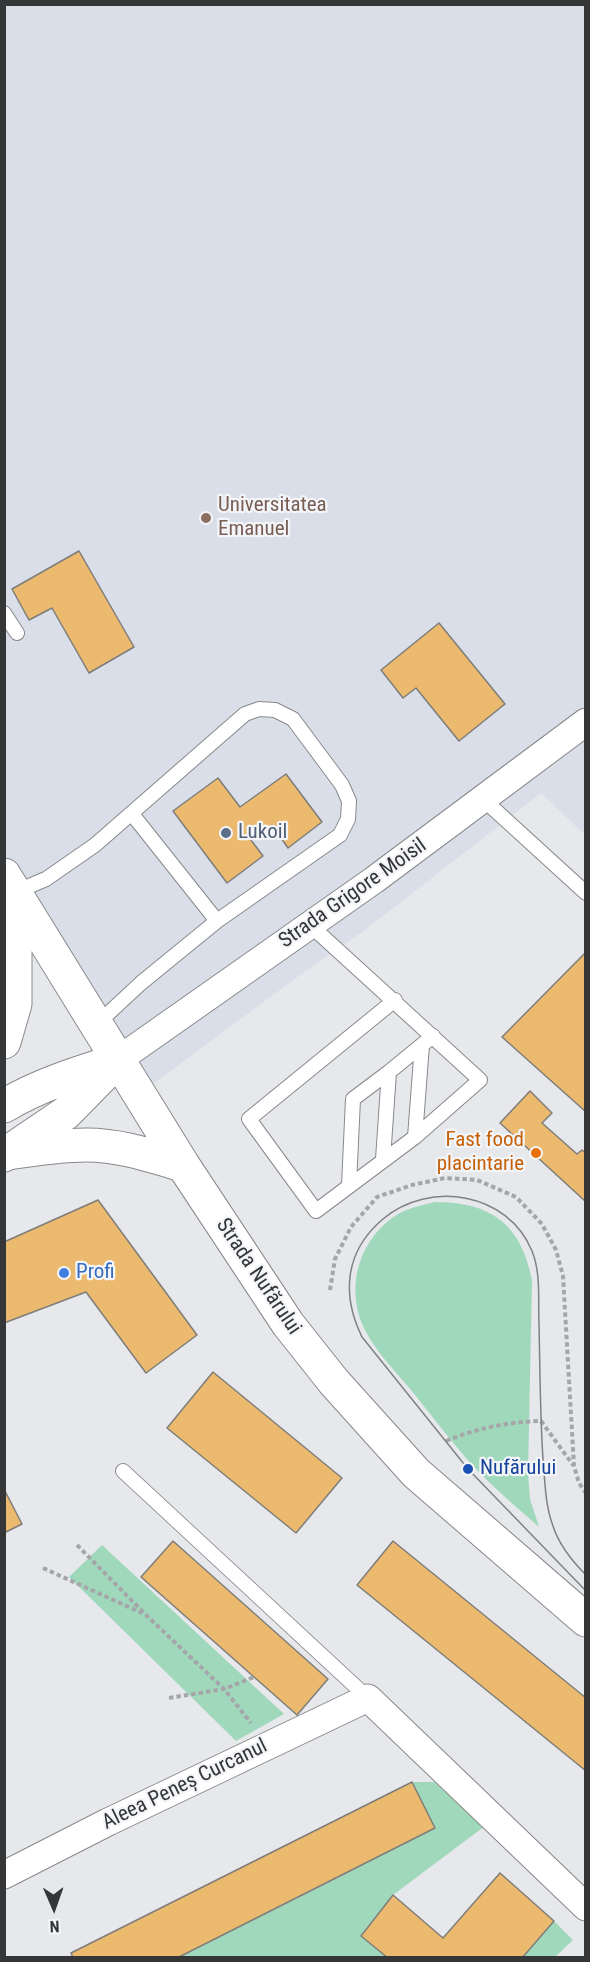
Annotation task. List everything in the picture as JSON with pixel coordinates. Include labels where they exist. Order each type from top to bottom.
[{"type":"main road","name":"Strada Nufărului","points":[[10,884],[183,1165],[288,1324],[334,1382],[416,1473],[585,1620]]},
{"type":"main road","points":[[4,1042],[15,1004],[10,884]]},
{"type":"main road","points":[[4,1106],[26,1092],[48,1083],[118,1060]]},
{"type":"main road","points":[[6,1154],[66,1113],[118,1060]]},
{"type":"main road","points":[[6,1154],[51,1147],[87,1145],[140,1152],[183,1165]]},
{"type":"street","name":"Strada Grigore Moisil","points":[[118,1060],[484,800],[585,722]]},
{"type":"street","name":"Aleea Peneș Curcanul","points":[[4,1875],[58,1846],[368,1698]]},
{"type":"street","points":[[368,1698],[585,1907]]},
{"type":"lane","points":[[4,613],[17,633]]},
{"type":"lane","points":[[10,884],[53,874],[95,845],[245,714],[259,709],[275,710],[293,719],[342,785],[349,801],[348,819],[340,835],[217,921],[141,983],[97,1024]]},
{"type":"lane","points":[[484,800],[585,892]]},
{"type":"lane","points":[[132,814],[217,921]]},
{"type":"lane","points":[[310,925],[395,1000],[427,1041],[480,1080],[415,1137],[316,1211],[249,1119],[395,1000]]},
{"type":"lane","points":[[349,1185],[353,1099],[427,1041]]},
{"type":"lane","points":[[415,1137],[427,1041]]},
{"type":"lane","points":[[383,1160],[388,1072]]},
{"type":"lane","points":[[123,1471],[368,1698]]},
{"type":"path","points":[[330,1290],[335,1259],[351,1227],[377,1197],[412,1185],[446,1178],[477,1180],[516,1197],[542,1224],[556,1250],[563,1276],[573,1466]]},
{"type":"path","points":[[446,1441],[482,1429],[515,1422],[541,1421],[573,1466],[585,1492]]},
{"type":"path","points":[[77,1545],[224,1689],[268,1745]]},
{"type":"path","points":[[43,1568],[145,1614]]},
{"type":"path","points":[[169,1698],[224,1689],[254,1677]]},
{"type":"shaded area","name":"Universitatea Emanuel","points":[[4,5],[585,5],[585,835],[541,793],[365,930],[315,964],[153,1084],[5,880]]},
{"type":"green space","points":[[435,1202],[472,1206],[500,1220],[520,1244],[527,1261],[532,1280],[528,1474],[530,1499],[539,1527],[493,1486],[460,1452],[379,1353],[364,1328],[358,1312],[356,1279],[366,1248],[375,1235],[400,1213]]},
{"type":"green space","points":[[102,1545],[284,1714],[236,1741],[69,1577]]},
{"type":"green space","points":[[412,1782],[434,1782],[485,1826],[393,1895],[361,1935],[388,1957],[177,1958],[435,1828]]},
{"type":"green space","points":[[554,1921],[573,1940],[555,1957],[522,1958]]},
{"type":"building","points":[[79,551],[134,647],[89,673],[52,608],[29,620],[12,589]]},
{"type":"building","points":[[439,623],[505,704],[459,741],[416,688],[403,698],[381,670]]},
{"type":"building","name":"Lukoil","points":[[286,774],[322,822],[288,848],[272,825],[251,840],[263,856],[227,883],[173,811],[218,778],[240,807]]},
{"type":"building","points":[[586,952],[586,1112],[502,1037]]},
{"type":"building","points":[[530,1091],[552,1113],[542,1123],[577,1154],[582,1150],[586,1153],[586,1202],[500,1123]]},
{"type":"building","points":[[98,1200],[197,1335],[146,1373],[86,1292],[4,1323],[4,1242]]},
{"type":"building","points":[[213,1372],[342,1478],[296,1533],[167,1428]]},
{"type":"building","points":[[4,1489],[22,1524],[4,1533]]},
{"type":"building","points":[[173,1541],[328,1679],[297,1715],[141,1577]]},
{"type":"building","points":[[393,1541],[586,1698],[586,1771],[357,1585]]},
{"type":"building","points":[[412,1782],[435,1828],[177,1958],[73,1958],[71,1953]]},
{"type":"building","points":[[500,1873],[554,1921],[522,1958],[388,1958],[361,1936],[393,1895],[443,1938]]},
{"type":"tram line","points":[[586,1575],[562,1546],[550,1518],[547,1501],[541,1425],[537,1268],[532,1251],[521,1231],[505,1216],[486,1205],[466,1198],[444,1196],[422,1199],[402,1207],[370,1231],[354,1259],[349,1289],[355,1321],[362,1337],[468,1469],[586,1591]]},
{"type":"place","name":"Universitatea Emanuel","points":[[206,518]]},
{"type":"place","name":"Lukoil","points":[[226,833]]},
{"type":"place","name":"Fast food placintarie","points":[[536,1153]]},
{"type":"place","name":"Profi","points":[[64,1273]]},
{"type":"place","name":"Nufărului","points":[[468,1469]]}]
